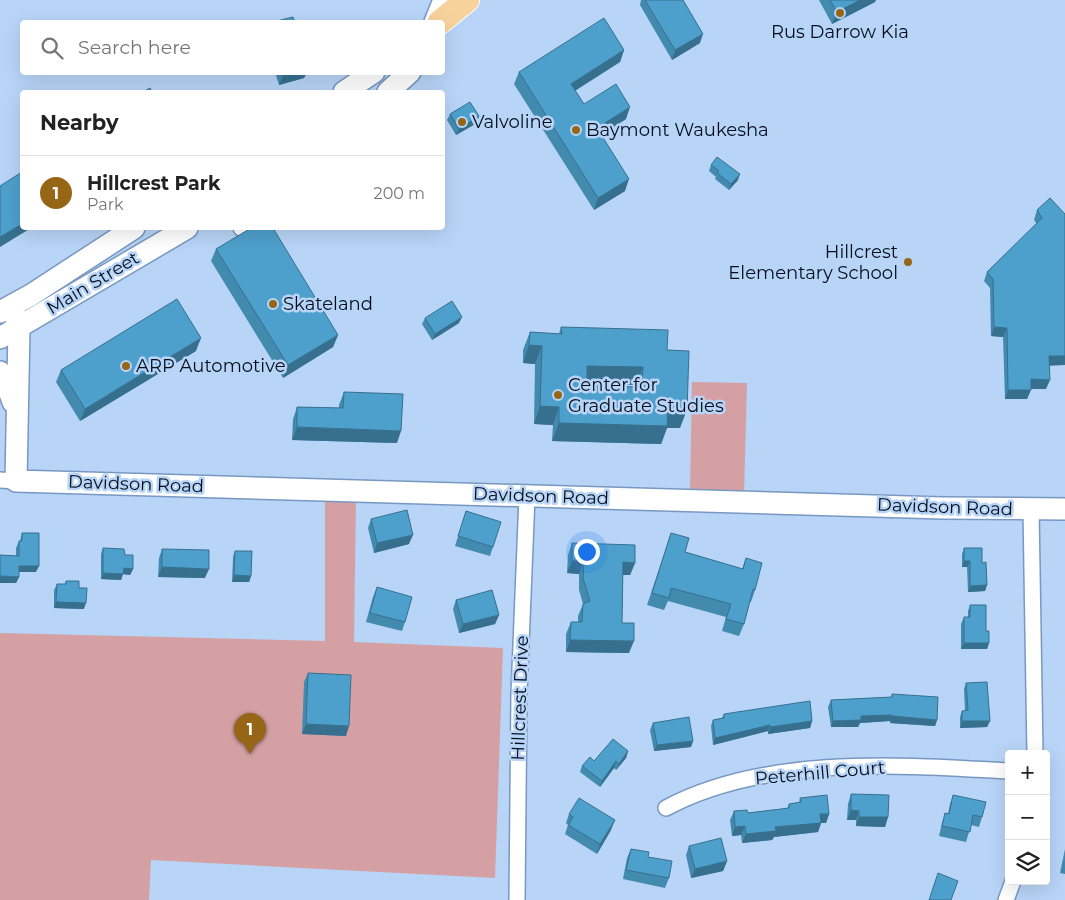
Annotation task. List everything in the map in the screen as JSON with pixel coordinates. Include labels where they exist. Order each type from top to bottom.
[{"type":"main road","points":[[440,10],[467,0]]},
{"type":"street","points":[[390,90],[407,75]]},
{"type":"street","name":"Main Street","points":[[6,309],[131,230]]},
{"type":"street","name":"Main Street","points":[[0,338],[184,230]]},
{"type":"street","name":"Davidson Road","points":[[6,309],[19,327],[17,419],[8,481],[934,508],[1065,509]]},
{"type":"street","points":[[0,372],[6,382],[17,419]]},
{"type":"street","name":"Hillcrest Drive","points":[[517,900],[519,694],[527,496]]},
{"type":"street","points":[[1031,509],[1035,750]]},
{"type":"street","name":"Peterhill Court","points":[[666,808],[686,797],[710,788],[784,773],[873,766],[1005,771]]},
{"type":"street","points":[[1006,900],[1012,885]]},
{"type":"shaded area","points":[[692,382],[747,383],[744,494],[690,492]]},
{"type":"shaded area","points":[[325,499],[356,499],[354,642],[503,648],[495,878],[151,860],[149,900],[0,900],[0,633],[325,641]]},
{"type":"building","points":[[645,0],[683,0],[703,34],[675,50]]},
{"type":"building","points":[[830,0],[860,0],[837,12]]},
{"type":"building","points":[[293,17],[294,20],[281,20]]},
{"type":"building","name":"Baymont Waukesha","points":[[604,18],[624,50],[571,84],[584,104],[616,84],[630,107],[597,128],[629,179],[598,198],[519,72]]},
{"type":"building","points":[[470,102],[479,116],[459,129],[450,114]]},
{"type":"building","points":[[717,157],[740,174],[731,184],[717,173],[719,171],[711,165]]},
{"type":"building","points":[[20,173],[20,225],[0,237],[0,186]]},
{"type":"building","points":[[1050,198],[1065,214],[1065,356],[1049,356],[1050,380],[1031,379],[1031,390],[1008,390],[1007,328],[994,327],[993,279],[987,272],[1042,218],[1037,210]]},
{"type":"building","name":"Skateland","points":[[248,230],[274,230],[338,335],[288,365],[216,249]]},
{"type":"building","name":"ARP Automotive","points":[[177,299],[201,338],[85,409],[61,370]]},
{"type":"building","points":[[452,301],[462,317],[435,334],[425,318]]},
{"type":"building","name":"Center for Graduate Studies","points":[[561,327],[668,330],[667,350],[689,351],[687,410],[668,410],[667,426],[559,423],[559,407],[540,406],[542,346],[529,345],[530,332],[562,334]],"holes":[[[587,366],[643,367],[642,387],[587,386]]]},
{"type":"building","points":[[344,392],[403,394],[401,431],[297,427],[297,407],[343,408]]},
{"type":"building","points":[[407,510],[413,535],[377,543],[371,519]]},
{"type":"building","points":[[466,511],[501,522],[493,547],[458,536]]},
{"type":"building","points":[[22,533],[39,533],[39,566],[19,566],[19,577],[0,576],[0,555],[19,556],[19,541],[22,541]]},
{"type":"building","points":[[671,533],[689,538],[685,552],[743,569],[746,558],[762,563],[744,624],[726,619],[731,604],[671,588],[669,598],[652,593]]},
{"type":"building","points":[[572,543],[635,545],[635,563],[623,562],[622,623],[634,623],[634,641],[570,640],[571,622],[582,622],[583,604],[590,601],[583,578],[584,561],[572,561]]},
{"type":"building","points":[[103,548],[124,549],[125,555],[133,555],[133,569],[124,568],[123,574],[103,573]]},
{"type":"building","points":[[964,548],[982,548],[982,563],[986,562],[987,585],[970,586],[970,561],[964,561]]},
{"type":"building","points":[[162,549],[209,550],[209,569],[162,567]]},
{"type":"building","points":[[235,551],[252,551],[251,576],[234,575]]},
{"type":"building","points":[[66,581],[79,581],[79,588],[87,588],[86,603],[56,602],[57,584],[66,584]]},
{"type":"building","points":[[377,587],[412,597],[405,622],[370,613]]},
{"type":"building","points":[[492,590],[499,615],[463,624],[456,600]]},
{"type":"building","points":[[970,605],[986,605],[986,631],[989,631],[989,643],[964,643],[964,617],[970,617]]},
{"type":"building","points":[[308,673],[351,675],[349,726],[306,724]]},
{"type":"building","points":[[987,682],[990,721],[962,721],[962,711],[968,710],[966,683]]},
{"type":"building","points":[[892,694],[938,697],[937,720],[892,715],[861,716],[861,720],[833,721],[831,700],[892,697]]},
{"type":"building","points":[[810,701],[812,721],[770,727],[770,725],[715,738],[713,720],[724,718],[724,714]]},
{"type":"building","points":[[689,717],[693,741],[657,745],[653,723]]},
{"type":"building","points":[[613,739],[628,751],[619,764],[616,761],[602,781],[582,766],[590,757],[594,761]]},
{"type":"building","points":[[851,794],[889,795],[888,817],[859,817],[859,811],[851,810]]},
{"type":"building","points":[[827,795],[829,814],[820,814],[821,823],[775,827],[776,831],[746,834],[745,826],[735,827],[734,811],[747,810],[748,813],[789,808],[789,804],[801,802],[800,798]]},
{"type":"building","points":[[953,795],[986,802],[982,817],[973,815],[970,832],[942,826],[945,813],[949,814]]},
{"type":"building","points":[[579,798],[615,820],[600,844],[568,825],[573,817],[569,814]]},
{"type":"building","points":[[721,838],[727,861],[695,869],[689,846]]},
{"type":"building","points":[[631,849],[649,852],[648,857],[672,861],[669,878],[626,870]]},
{"type":"building","points":[[938,873],[958,881],[951,900],[929,900]]},
{"type":"place","name":"Rus Darrow Kia","points":[[840,13]]},
{"type":"place","name":"Valvoline","points":[[462,122]]},
{"type":"place","name":"Baymont Waukesha","points":[[576,130]]},
{"type":"place","name":"Hillcrest Elementary School","points":[[908,262]]},
{"type":"place","name":"Skateland","points":[[273,304]]},
{"type":"place","name":"ARP Automotive","points":[[126,366]]},
{"type":"place","name":"Center for Graduate Studies","points":[[558,395]]},
{"type":"place","name":"Hillcrest Park","points":[[250,754]]}]
